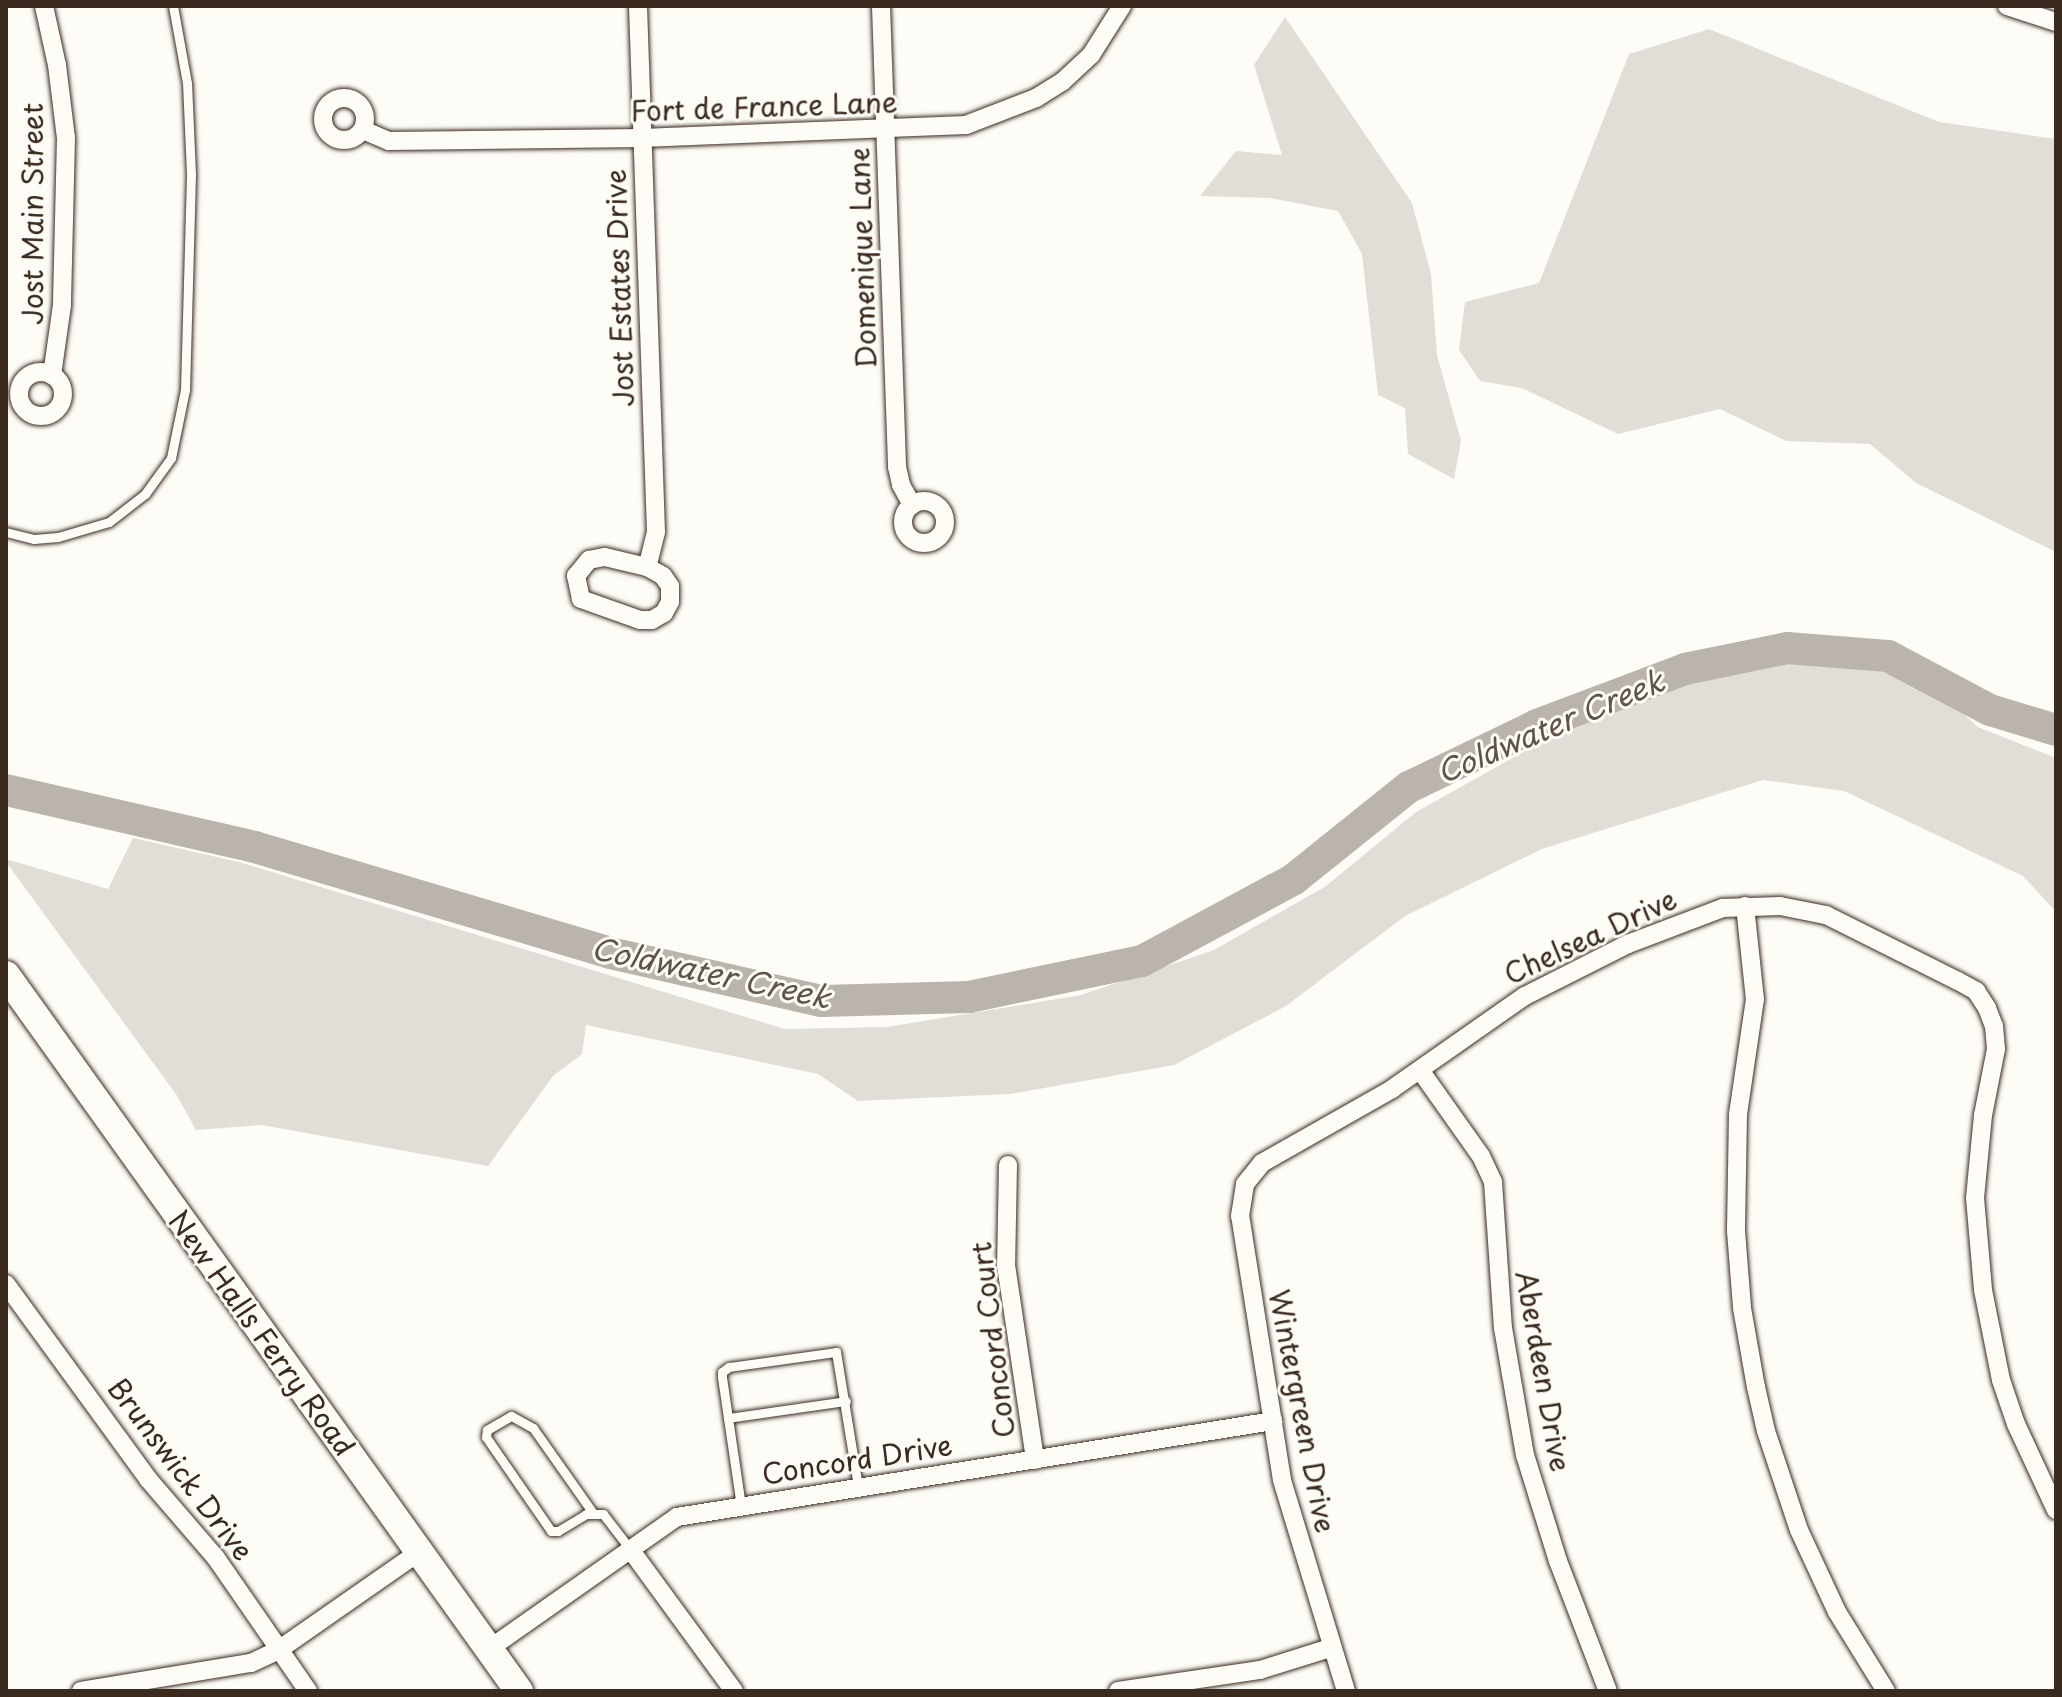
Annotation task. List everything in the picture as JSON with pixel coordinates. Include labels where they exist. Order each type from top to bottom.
[{"type":"main road","name":"New Halls Ferry Road","points":[[6,975],[519,1691]]},
{"type":"street","name":"Jost Main Street","points":[[44,6],[57,65],[66,138],[62,305],[52,375]]},
{"type":"street","name":"Jost Estates Drive","points":[[638,6],[656,532],[647,567]]},
{"type":"street","name":"Domenique Lane","points":[[881,6],[897,467],[901,485],[912,505]]},
{"type":"street","name":"Fort de France Lane","points":[[363,130],[389,141],[642,138],[966,125],[1036,98],[1062,82],[1091,55],[1122,6]]},
{"type":"street","points":[[2007,6],[2056,22]]},
{"type":"street","points":[[605,557],[647,567],[663,576],[670,586],[670,602],[664,613],[652,620],[640,620],[593,606],[581,599],[576,587],[576,576],[589,560],[605,557]]},
{"type":"street","points":[[1745,906],[1755,999],[1738,1114],[1736,1231],[1742,1308],[1751,1360],[1766,1431],[1799,1530],[1837,1612],[1886,1691]]},
{"type":"street","name":"Chelsea Drive","points":[[1245,1184],[1271,1158],[1358,1111],[1420,1070],[1468,1032],[1525,996],[1628,944],[1711,912],[1745,906],[1780,906],[1826,915],[1976,991],[1994,1026],[1996,1049],[1983,1115],[1975,1198],[1983,1290],[2001,1380],[2016,1424],[2056,1510]]},
{"type":"street","name":"Aberdeen Drive","points":[[1420,1070],[1481,1156],[1493,1182],[1503,1328],[1525,1455],[1558,1561],[1608,1691]]},
{"type":"street","name":"Concord Court","points":[[1008,1165],[1006,1265],[1035,1460]]},
{"type":"street","name":"Wintergreen Drive","points":[[1245,1184],[1240,1216],[1273,1421],[1293,1522],[1346,1691]]},
{"type":"street","name":"Brunswick Drive","points":[[6,1284],[148,1479],[216,1558],[257,1615],[277,1651],[308,1691]]},
{"type":"street","name":"Concord Drive","points":[[489,1649],[677,1517],[1273,1421]]},
{"type":"street","points":[[630,1549],[734,1691]]},
{"type":"street","points":[[81,1691],[251,1663],[277,1651],[419,1552]]},
{"type":"street","points":[[1118,1691],[1260,1670],[1330,1648]]},
{"type":"lane","points":[[6,532],[34,539],[58,537],[109,522],[145,494],[171,458],[185,390],[191,174],[187,83],[173,6]]},
{"type":"lane","points":[[741,1506],[722,1377],[725,1368],[836,1352],[840,1357],[858,1487]]},
{"type":"lane","points":[[728,1418],[846,1401]]},
{"type":"lane","points":[[593,1513],[558,1531],[548,1529],[486,1437],[487,1430],[507,1417],[516,1417],[533,1428],[593,1513],[607,1517],[630,1549]]},
{"type":"shaded area","points":[[1285,17],[1412,203],[1431,274],[1437,355],[1461,441],[1454,479],[1408,454],[1405,408],[1378,395],[1362,254],[1338,211],[1270,198],[1200,196],[1236,151],[1282,155],[1254,65]]},
{"type":"shaded area","points":[[1709,29],[1939,122],[2056,139],[2056,552],[1916,483],[1870,444],[1786,441],[1720,409],[1618,434],[1522,388],[1480,381],[1459,350],[1465,302],[1539,283],[1629,54]]},
{"type":"shaded area","points":[[1817,655],[1893,671],[1956,707],[1978,727],[2056,758],[2056,912],[2023,876],[1844,791],[1763,780],[1542,849],[1405,916],[1286,1006],[1174,1065],[1010,1094],[858,1101],[818,1074],[586,1025],[582,1054],[553,1076],[488,1166],[262,1125],[196,1130],[176,1094],[6,862],[6,859],[108,889],[133,838],[239,862],[785,1029],[887,1027],[1081,995],[1214,950],[1326,886],[1416,812],[1561,731],[1659,685],[1756,656]]},
{"type":"waterway","name":"Coldwater Creek","points":[[6,790],[255,847],[610,953],[822,1001],[969,997],[1142,961],[1294,879],[1409,787],[1537,725],[1685,669],[1787,648],[1888,656],[1990,710],[2056,730]]}]
